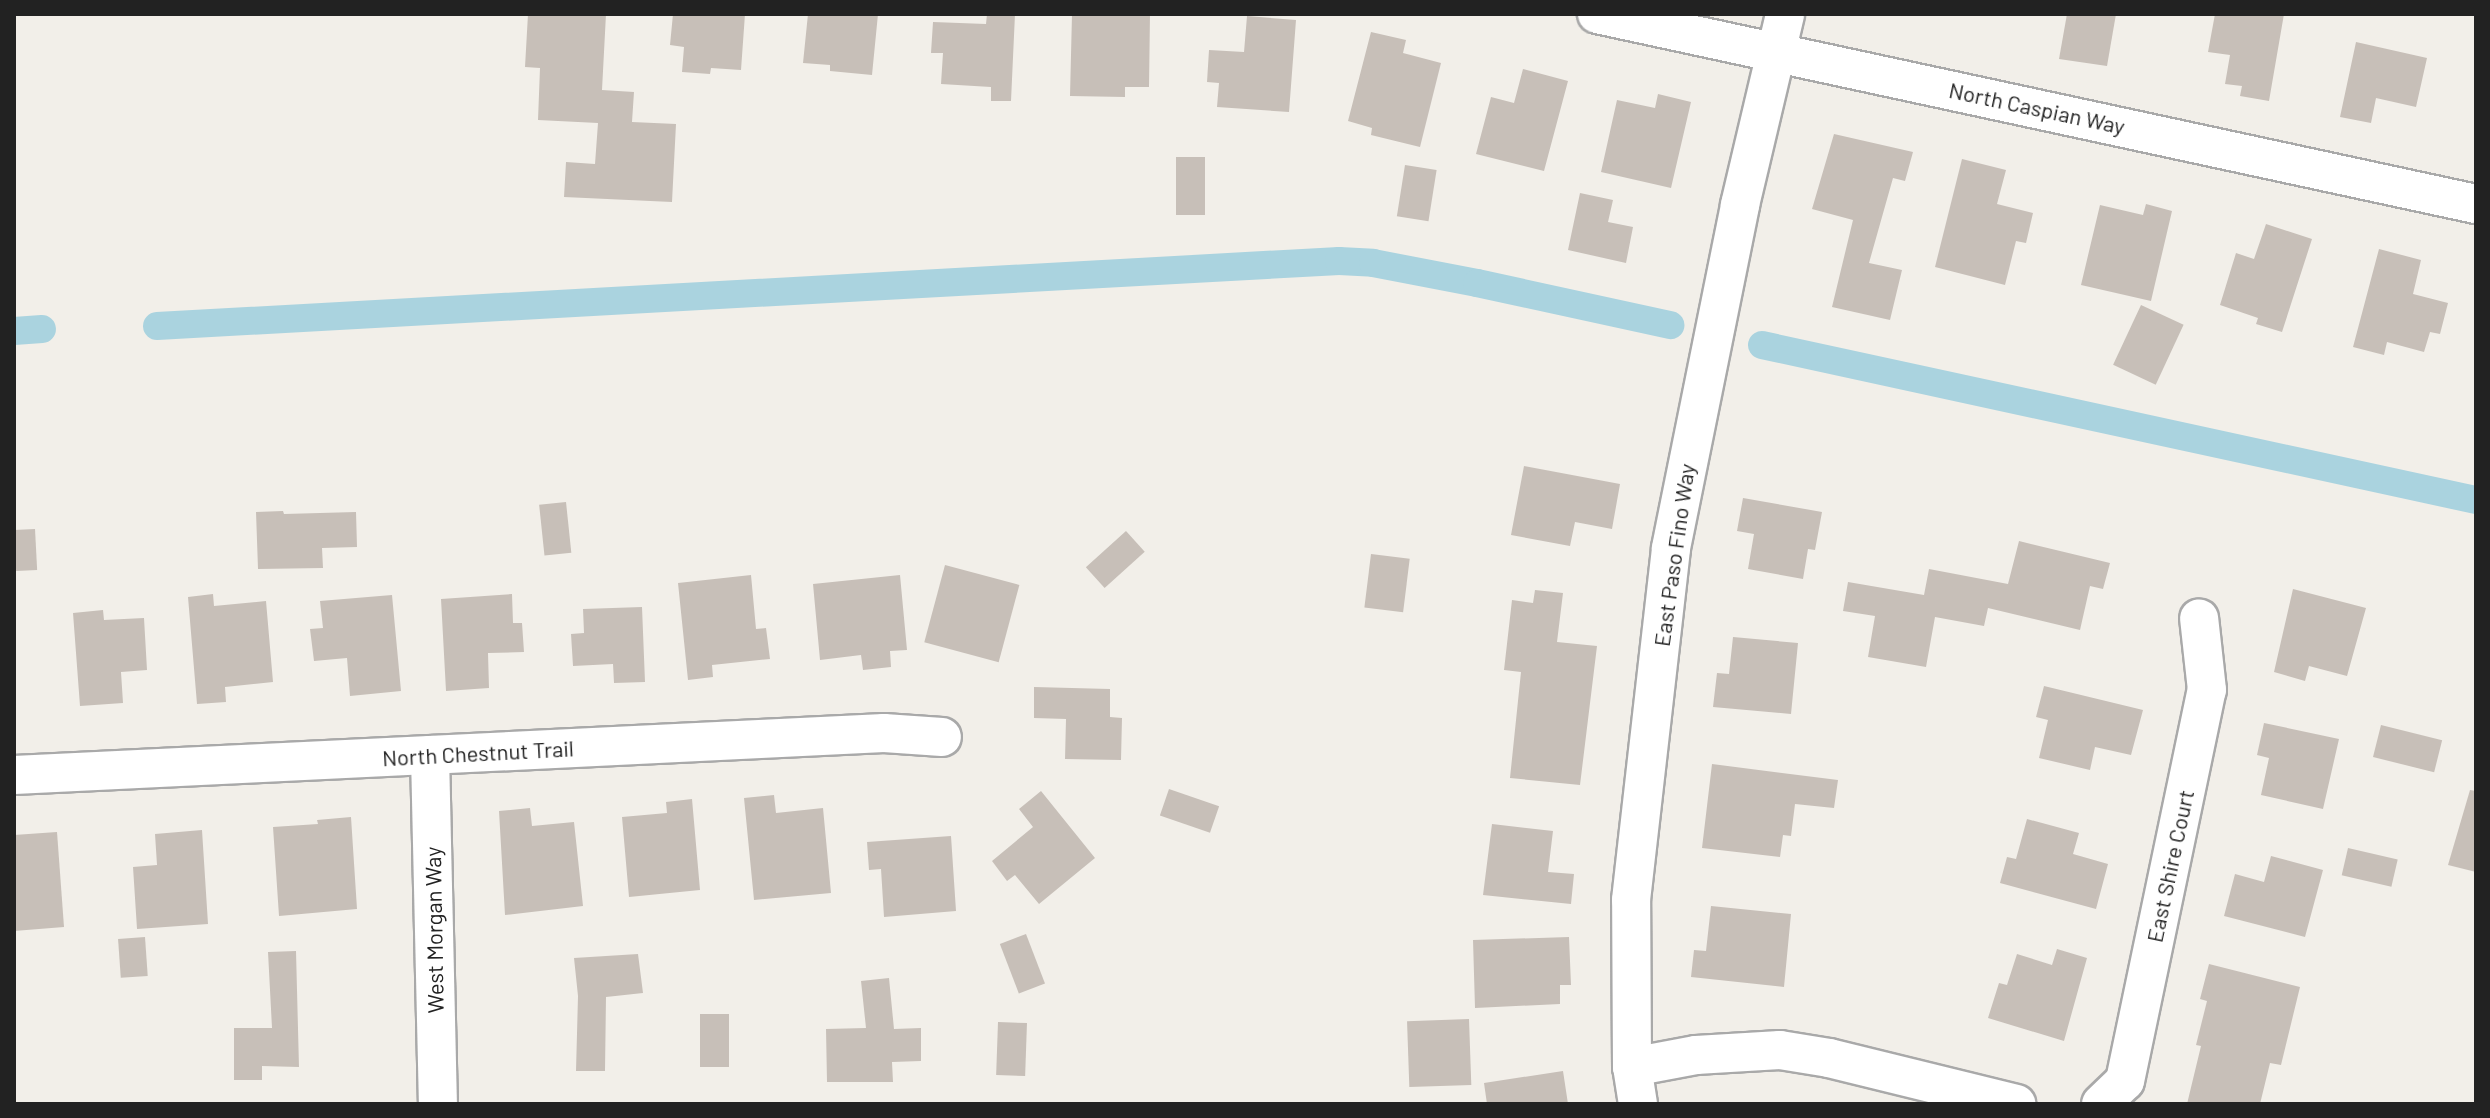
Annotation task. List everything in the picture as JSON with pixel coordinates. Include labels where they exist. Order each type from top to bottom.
[{"type":"street","name":"North Caspian Way","points":[[1597,14],[2476,204]]},
{"type":"street","name":"East Paso Fino Way","points":[[1638,1104],[1632,1067],[1631,900],[1671,548],[1740,205],[1785,14]]},
{"type":"street","name":"East Shire Court","points":[[2101,1104],[2125,1081],[2207,690],[2199,618]]},
{"type":"street","name":"North Chestnut Trail","points":[[14,775],[884,733],[942,737]]},
{"type":"street","name":"West Morgan Way","points":[[430,755],[438,1104]]},
{"type":"street","points":[[1632,1067],[1696,1055],[1780,1050],[1829,1058],[2016,1104]]},
{"type":"building","points":[[528,14],[606,14],[602,90],[634,92],[632,122],[676,124],[672,202],[564,197],[566,162],[595,164],[598,123],[538,120],[540,68],[525,67]]},
{"type":"building","points":[[673,14],[745,14],[741,70],[711,68],[710,74],[682,72],[684,47],[670,45]]},
{"type":"building","points":[[808,14],[878,14],[872,75],[830,71],[830,65],[803,63]]},
{"type":"building","points":[[987,14],[1015,14],[1011,101],[991,101],[991,87],[941,84],[943,53],[931,53],[933,22],[986,24]]},
{"type":"building","points":[[1072,14],[1150,14],[1149,87],[1125,87],[1125,97],[1070,96]]},
{"type":"building","points":[[2067,14],[2116,14],[2107,66],[2059,59]]},
{"type":"building","points":[[2215,14],[2284,14],[2269,101],[2240,96],[2242,86],[2225,84],[2230,55],[2208,52]]},
{"type":"building","points":[[1247,16],[1296,20],[1289,112],[1217,107],[1219,83],[1207,82],[1209,50],[1244,52]]},
{"type":"building","points":[[1371,32],[1406,40],[1403,53],[1441,63],[1420,147],[1371,135],[1372,128],[1348,121]]},
{"type":"building","points":[[2356,42],[2427,58],[2416,107],[2376,98],[2371,123],[2340,117]]},
{"type":"building","points":[[1523,69],[1568,81],[1544,171],[1476,154],[1491,97],[1514,103]]},
{"type":"building","points":[[1658,94],[1691,102],[1671,188],[1601,172],[1617,100],[1655,108]]},
{"type":"building","points":[[1834,134],[1913,152],[1905,181],[1893,178],[1869,263],[1902,270],[1890,320],[1832,307],[1853,220],[1812,209]]},
{"type":"building","points":[[1176,157],[1205,157],[1205,215],[1176,215]]},
{"type":"building","points":[[1962,159],[2006,170],[1997,204],[2033,213],[2026,243],[2016,241],[2005,285],[1935,267]]},
{"type":"building","points":[[1405,165],[1437,170],[1428,221],[1397,216]]},
{"type":"building","points":[[1580,193],[1613,200],[1608,222],[1633,227],[1626,263],[1568,250]]},
{"type":"building","points":[[2146,204],[2172,211],[2151,301],[2081,285],[2100,205],[2143,215]]},
{"type":"building","points":[[2266,224],[2312,239],[2282,332],[2256,324],[2258,318],[2220,305],[2236,253],[2254,259]]},
{"type":"building","points":[[2379,249],[2421,260],[2413,294],[2448,303],[2440,334],[2430,332],[2424,352],[2387,342],[2384,355],[2353,347]]},
{"type":"building","points":[[2141,305],[2184,325],[2156,385],[2113,365]]},
{"type":"building","points":[[1524,466],[1620,484],[1612,529],[1575,522],[1570,546],[1511,535]]},
{"type":"building","points":[[1743,498],[1822,512],[1815,550],[1808,549],[1803,579],[1748,569],[1754,534],[1737,531]]},
{"type":"building","points":[[566,502],[571,553],[544,556],[539,505]]},
{"type":"building","points":[[283,511],[284,514],[356,512],[357,547],[322,548],[323,568],[258,569],[256,512]]},
{"type":"building","points":[[35,529],[37,570],[16,571],[14,530]]},
{"type":"building","points":[[1126,531],[1145,552],[1105,588],[1086,567]]},
{"type":"building","points":[[2019,541],[2110,563],[2103,589],[2090,586],[2080,630],[1988,608],[1984,626],[1935,617],[1926,667],[1868,657],[1875,616],[1843,611],[1848,582],[1924,595],[1929,569],[2008,584]]},
{"type":"building","points":[[1371,554],[1410,559],[1403,612],[1364,608]]},
{"type":"building","points":[[945,565],[1019,585],[999,662],[924,642]]},
{"type":"building","points":[[751,575],[756,629],[766,628],[770,659],[712,665],[713,677],[688,680],[678,583]]},
{"type":"building","points":[[900,575],[907,650],[890,651],[891,667],[863,670],[861,655],[820,660],[813,584]]},
{"type":"building","points":[[2293,589],[2366,608],[2347,676],[2309,666],[2305,681],[2274,672]]},
{"type":"building","points":[[1535,590],[1563,593],[1557,642],[1597,646],[1580,785],[1510,778],[1521,672],[1504,670],[1512,600],[1533,603]]},
{"type":"building","points":[[213,594],[214,606],[266,601],[273,682],[225,687],[226,702],[197,704],[188,597]]},
{"type":"building","points":[[512,594],[513,623],[522,623],[524,652],[488,653],[489,688],[446,691],[441,599]]},
{"type":"building","points":[[392,595],[401,691],[350,696],[347,658],[314,661],[310,629],[323,628],[320,601]]},
{"type":"building","points":[[642,607],[645,682],[614,683],[613,664],[573,666],[571,634],[584,633],[583,609]]},
{"type":"building","points":[[103,610],[104,620],[144,618],[147,670],[121,672],[123,703],[80,706],[73,613]]},
{"type":"building","points":[[1733,637],[1798,643],[1791,714],[1713,707],[1717,673],[1729,674]]},
{"type":"building","points":[[2044,686],[2143,710],[2131,755],[2095,747],[2090,770],[2039,758],[2048,720],[2036,717]]},
{"type":"building","points":[[1034,687],[1110,689],[1110,717],[1122,718],[1121,760],[1065,759],[1066,719],[1034,718]]},
{"type":"building","points":[[2264,723],[2339,739],[2323,809],[2261,795],[2269,758],[2257,755]]},
{"type":"building","points":[[2381,725],[2442,740],[2434,772],[2373,757]]},
{"type":"building","points":[[1712,764],[1838,780],[1834,808],[1795,804],[1791,836],[1783,835],[1780,857],[1702,848]]},
{"type":"building","points":[[1169,789],[1219,806],[1210,833],[1160,815]]},
{"type":"building","points":[[2470,790],[2476,791],[2476,872],[2448,865]]},
{"type":"building","points":[[1041,791],[1095,858],[1039,904],[1015,875],[1007,881],[992,861],[1033,827],[1019,809]]},
{"type":"building","points":[[774,795],[776,813],[823,808],[831,893],[754,900],[744,798]]},
{"type":"building","points":[[692,799],[700,890],[629,897],[622,817],[667,813],[666,802]]},
{"type":"building","points":[[530,808],[532,826],[574,822],[583,906],[505,915],[499,811]]},
{"type":"building","points":[[351,817],[357,909],[279,916],[273,827],[318,824],[317,820]]},
{"type":"building","points":[[2027,819],[2079,833],[2073,854],[2108,864],[2096,909],[2000,883],[2007,857],[2016,859]]},
{"type":"building","points":[[1492,824],[1553,831],[1548,872],[1574,874],[1571,904],[1483,895]]},
{"type":"building","points":[[202,830],[208,924],[137,929],[133,867],[157,865],[155,834]]},
{"type":"building","points":[[57,832],[64,927],[14,931],[14,835]]},
{"type":"building","points":[[951,836],[956,911],[884,917],[881,869],[869,870],[867,842]]},
{"type":"building","points":[[2348,848],[2398,859],[2391,887],[2342,875]]},
{"type":"building","points":[[2271,856],[2323,870],[2305,937],[2224,916],[2235,874],[2264,882]]},
{"type":"building","points":[[1711,906],[1791,914],[1784,987],[1691,977],[1694,950],[1706,951]]},
{"type":"building","points":[[1026,934],[1045,983],[1019,994],[1000,944]]},
{"type":"building","points":[[145,937],[148,976],[121,978],[118,939]]},
{"type":"building","points":[[1569,937],[1571,985],[1560,985],[1560,1004],[1475,1008],[1473,940]]},
{"type":"building","points":[[2057,949],[2087,958],[2064,1041],[1988,1018],[1999,983],[2007,985],[2017,954],[2052,965]]},
{"type":"building","points":[[296,951],[299,1067],[262,1066],[262,1080],[234,1080],[234,1028],[272,1028],[268,952]]},
{"type":"building","points":[[638,954],[643,993],[606,997],[605,1071],[576,1071],[578,996],[574,958]]},
{"type":"building","points":[[2209,964],[2300,987],[2281,1065],[2270,1063],[2260,1104],[2187,1104],[2201,1046],[2196,1045],[2207,1001],[2200,999]]},
{"type":"building","points":[[889,978],[894,1029],[921,1028],[921,1061],[892,1062],[893,1082],[827,1082],[826,1029],[866,1028],[861,981]]},
{"type":"building","points":[[700,1014],[729,1014],[729,1067],[700,1067]]},
{"type":"building","points":[[1469,1019],[1471,1085],[1409,1087],[1407,1021]]},
{"type":"building","points":[[998,1022],[1027,1023],[1025,1076],[996,1075]]},
{"type":"building","points":[[1563,1071],[1568,1104],[1487,1104],[1484,1083]]},
{"type":"waterway","points":[[157,326],[1339,261],[1373,263],[1477,283],[1670,325]]},
{"type":"waterway","points":[[14,331],[42,329]]},
{"type":"waterway","points":[[1762,345],[2476,500]]}]
